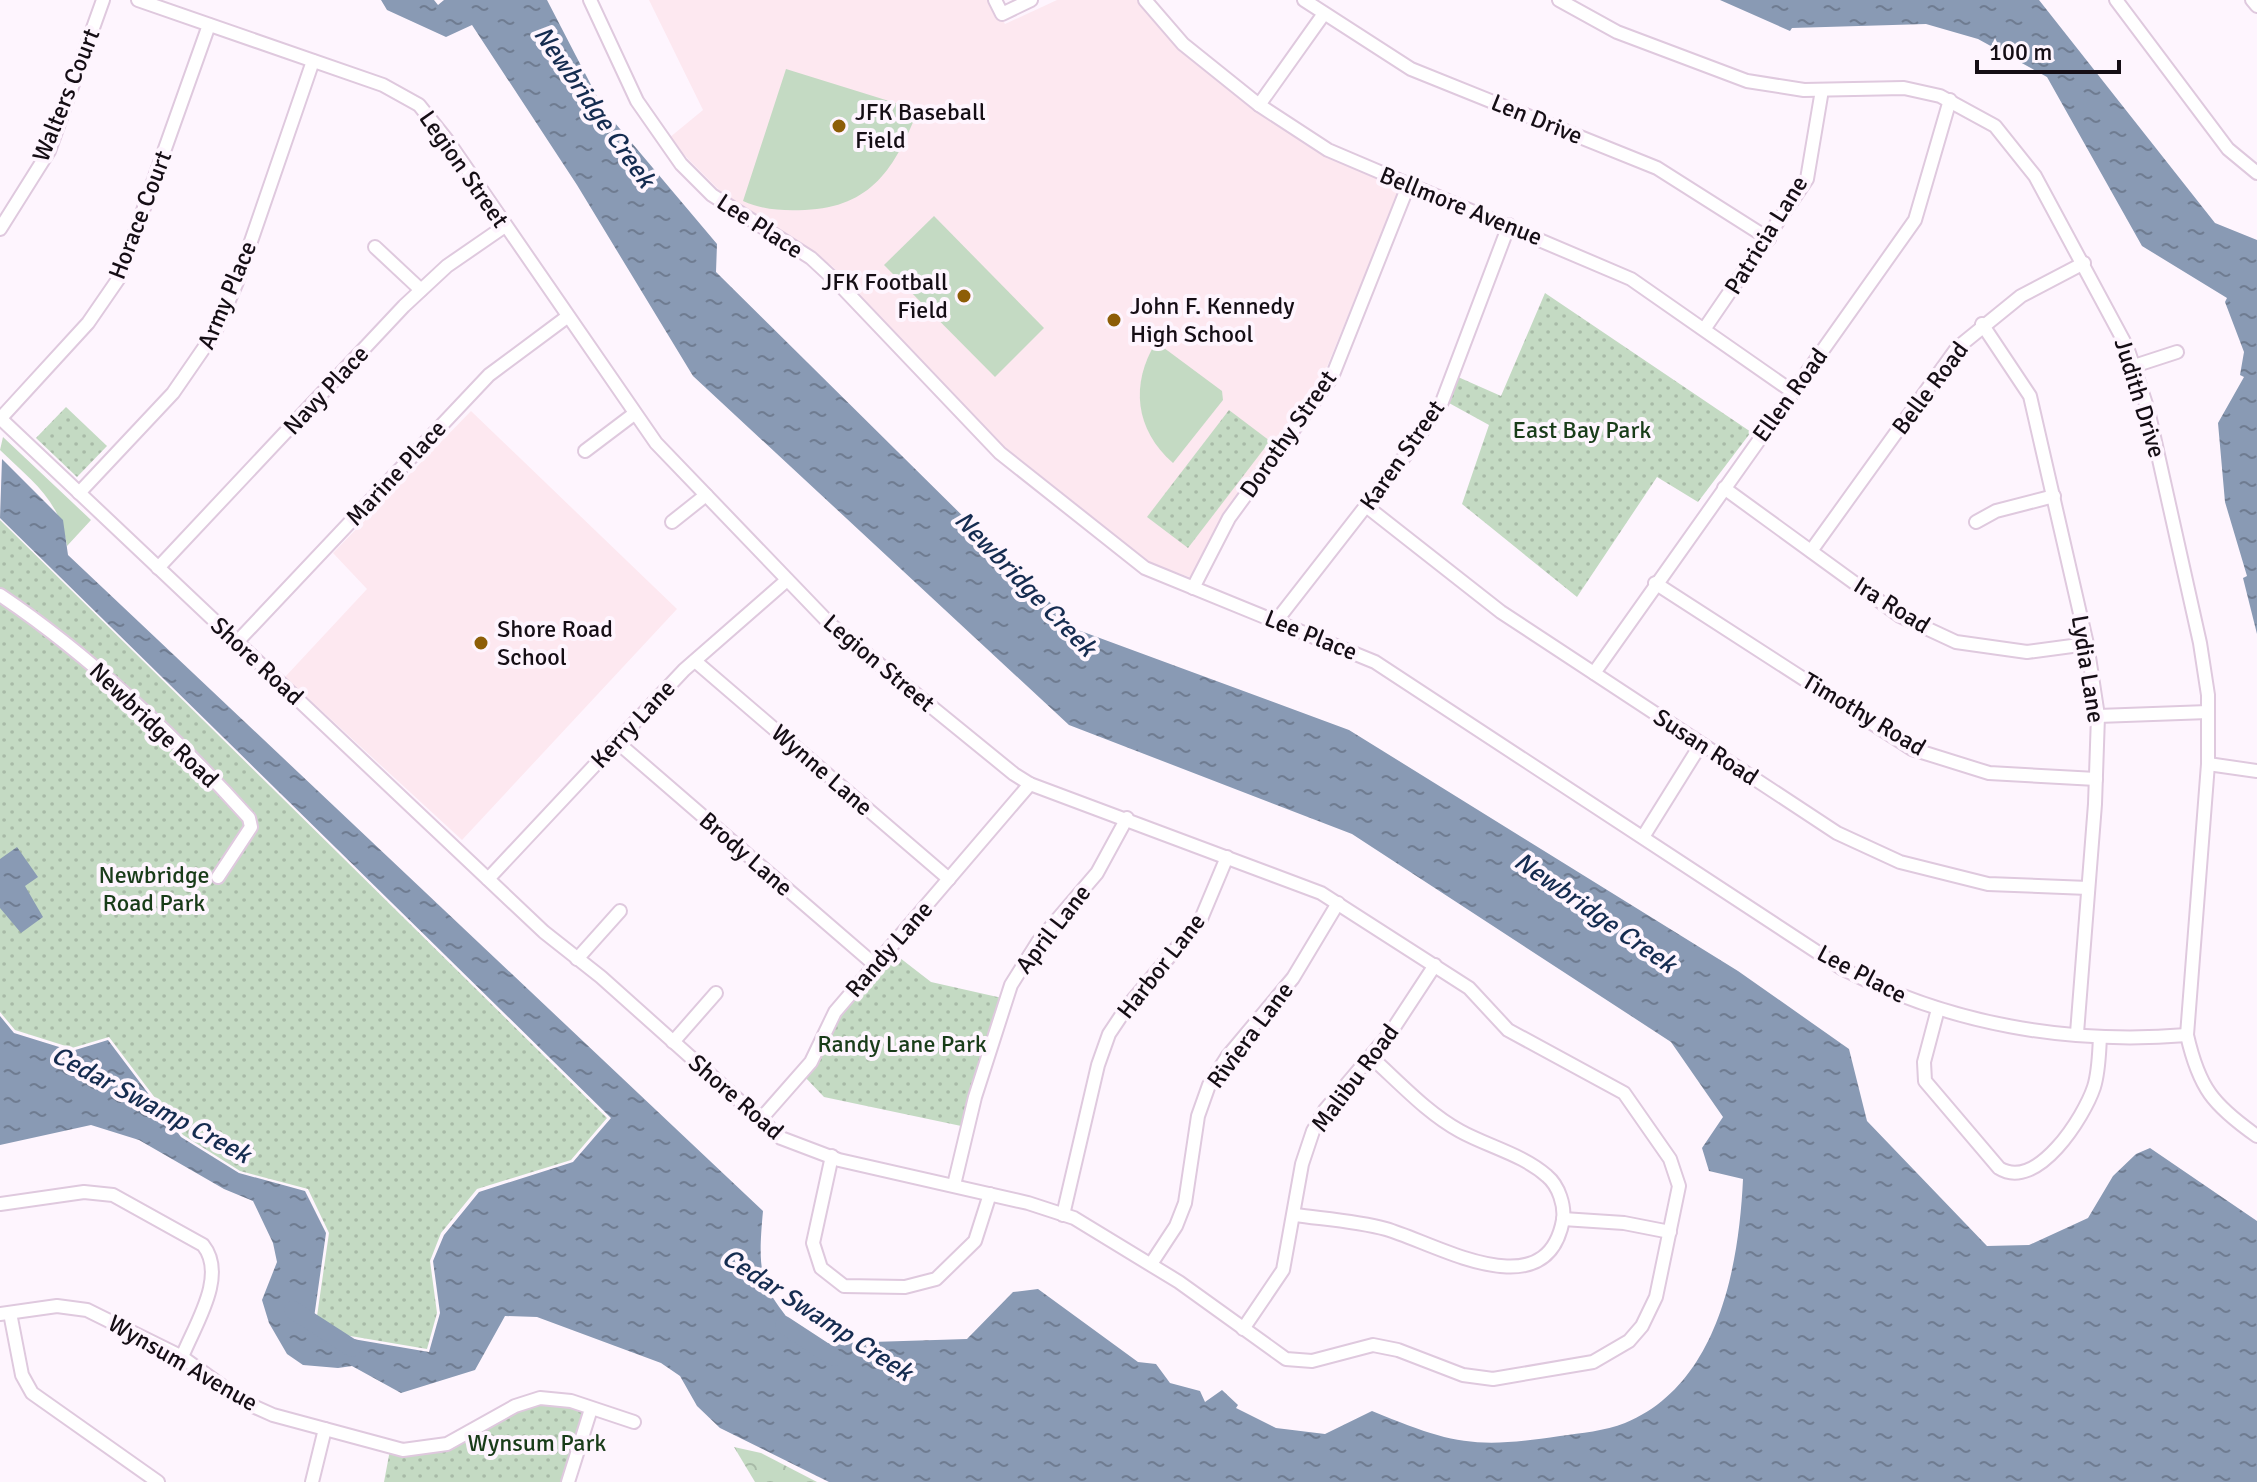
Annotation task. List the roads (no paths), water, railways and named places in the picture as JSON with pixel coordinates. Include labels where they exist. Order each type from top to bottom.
[{"type":"street","name":"Walters Court","points":[[0,229],[49,151],[103,0]]},
{"type":"street","name":"Legion Street","points":[[138,0],[383,85],[419,105],[634,414],[706,495],[831,625],[987,754],[1030,784],[1321,893],[1469,988],[1508,1030],[1604,1079],[1630,1099],[1677,1173],[1678,1196],[1670,1232]]},
{"type":"street","name":"Lee Place","points":[[590,0],[637,101],[659,137],[712,195],[811,258],[1000,453],[1145,568],[1375,662],[1843,969],[1907,999],[2011,1028],[2100,1037],[2187,1035]]},
{"type":"street","points":[[995,0],[1002,14],[1031,0]]},
{"type":"street","name":"Bellmore Avenue","points":[[1145,0],[1183,44],[1259,105],[1328,150],[1631,279],[1793,392]]},
{"type":"street","name":"Len Drive","points":[[1304,0],[1411,69],[1657,168],[1769,239]]},
{"type":"street","name":"Judith Drive","points":[[1559,0],[1617,32],[1747,81],[1774,87],[1822,90],[1904,88],[1950,100],[1995,126],[2019,152],[2113,315],[2148,410],[2200,643],[2208,712],[2208,764],[2187,1035],[2194,1068],[2207,1094],[2225,1114],[2257,1136]]},
{"type":"street","points":[[2116,0],[2228,149],[2257,173]]},
{"type":"street","points":[[2252,0],[2257,6]]},
{"type":"street","points":[[1259,105],[1323,15]]},
{"type":"street","name":"Horace Court","points":[[0,418],[88,323],[119,278],[209,25]]},
{"type":"street","name":"Army Place","points":[[79,493],[173,393],[215,332],[237,282],[313,61]]},
{"type":"street","name":"Patricia Lane","points":[[1705,328],[1769,239],[1807,179],[1822,90]]},
{"type":"street","name":"Ellen Road","points":[[1594,673],[1915,220],[1950,100]]},
{"type":"street","name":"Dorothy Street","points":[[1193,588],[1229,518],[1332,377],[1408,186]]},
{"type":"street","name":"Karen Street","points":[[1277,620],[1442,402],[1509,225]]},
{"type":"street","name":"Navy Place","points":[[158,568],[421,290],[447,266],[505,226]]},
{"type":"street","points":[[375,247],[421,290]]},
{"type":"street","name":"Belle Road","points":[[1811,551],[1957,348],[1982,324],[2021,296],[2084,263]]},
{"type":"street","name":"Marine Place","points":[[237,642],[489,375],[567,317]]},
{"type":"street","name":"Lydia Lane","points":[[1982,324],[2030,396],[2087,644],[2098,716],[2077,1033]]},
{"type":"street","points":[[2134,366],[2177,352]]},
{"type":"street","points":[[585,451],[634,414]]},
{"type":"street","name":"Shore Road","points":[[0,418],[488,879],[760,1120],[795,1145],[990,1194],[1063,1215],[1094,1228],[1151,1264],[1273,1353],[1297,1361],[1312,1361],[1373,1345],[1481,1379],[1577,1366],[1614,1353],[1642,1326],[1656,1297],[1670,1232]]},
{"type":"street","name":"Ira Road","points":[[1724,488],[1900,616],[1956,642],[2027,652],[2087,644]]},
{"type":"street","points":[[672,522],[706,495]]},
{"type":"street","points":[[1976,522],[1996,511],[2054,496]]},
{"type":"street","name":"Susan Road","points":[[1366,506],[1501,612],[1837,833],[1900,862],[1988,884],[2088,888]]},
{"type":"street","name":"Kerry Lane","points":[[488,879],[695,661],[787,580]]},
{"type":"street","name":"Timothy Road","points":[[1655,583],[1912,749],[1989,773],[2096,779]]},
{"type":"street","name":"Newbridge Road","points":[[0,595],[57,634],[249,818],[251,827],[218,877]]},
{"type":"street","name":"Wynne Lane","points":[[695,661],[949,879]]},
{"type":"street","points":[[2098,716],[2208,712]]},
{"type":"street","name":"Brody Lane","points":[[617,742],[875,965]]},
{"type":"street","points":[[1643,837],[1701,744]]},
{"type":"street","points":[[2208,764],[2257,771]]},
{"type":"street","name":"Randy Lane","points":[[760,1120],[803,1072],[835,1012],[1030,784]]},
{"type":"street","name":"April Lane","points":[[954,1185],[1004,999],[1024,961],[1097,873],[1127,818]]},
{"type":"street","name":"Harbor Lane","points":[[1063,1215],[1098,1065],[1109,1034],[1127,1007],[1201,919],[1227,857]]},
{"type":"street","name":"Riviera Lane","points":[[1151,1264],[1176,1226],[1185,1203],[1198,1116],[1209,1085],[1227,1057],[1293,978],[1338,903]]},
{"type":"street","points":[[577,959],[620,911]]},
{"type":"street","name":"Malibu Road","points":[[1243,1329],[1283,1270],[1302,1164],[1313,1131],[1325,1110],[1371,1057],[1435,965]]},
{"type":"street","points":[[673,1042],[716,993]]},
{"type":"street","points":[[1938,1009],[1924,1062],[1925,1081],[1932,1093],[1999,1168],[2012,1173],[2028,1171],[2046,1158],[2081,1115],[2096,1079],[2100,1037]]},
{"type":"street","points":[[1295,1215],[1382,1228],[1480,1264],[1501,1267],[1520,1266],[1540,1259],[1552,1246],[1563,1219],[1559,1191],[1547,1176],[1458,1130],[1371,1057]]},
{"type":"street","points":[[832,1156],[813,1243],[821,1268],[844,1286],[905,1287],[936,1279],[975,1241],[990,1194]]},
{"type":"street","points":[[0,1204],[84,1192],[113,1195],[203,1245],[210,1254],[213,1277],[182,1357]]},
{"type":"street","points":[[1563,1219],[1624,1223],[1670,1232]]},
{"type":"street","name":"Wynsum Avenue","points":[[5,1313],[57,1306],[87,1310],[182,1357],[244,1402],[325,1429],[403,1450],[430,1449],[473,1432],[515,1406],[540,1398],[558,1398],[634,1422]]},
{"type":"street","points":[[5,1313],[22,1375],[32,1393],[158,1482]]},
{"type":"street","points":[[568,1482],[591,1409]]},
{"type":"street","points":[[312,1482],[325,1429]]},
{"type":"water","name":"Newbridge Creek","points":[[381,0],[434,0],[438,5],[444,0],[547,0],[604,110],[717,244],[716,272],[1078,630],[1349,730],[1738,971],[1849,1049],[1867,1121],[1987,1246],[2029,1245],[2088,1218],[2113,1176],[2136,1154],[2150,1148],[2257,1221],[2257,1482],[829,1482],[720,1428],[697,1406],[680,1376],[661,1363],[537,1317],[505,1316],[475,1370],[401,1393],[352,1366],[303,1365],[287,1354],[269,1323],[262,1300],[277,1262],[273,1243],[253,1201],[224,1189],[139,1140],[91,1125],[0,1145],[0,1016],[14,1033],[72,1051],[108,1040],[181,1137],[239,1173],[305,1191],[326,1233],[312,1332],[429,1352],[440,1313],[433,1261],[444,1235],[479,1192],[573,1162],[611,1118],[0,518],[2,459],[63,520],[68,555],[763,1211],[761,1255],[766,1284],[808,1344],[967,1339],[1013,1292],[1038,1289],[1138,1362],[1156,1364],[1170,1383],[1200,1391],[1205,1402],[1222,1390],[1238,1405],[1236,1408],[1276,1428],[1325,1434],[1372,1411],[1444,1437],[1484,1443],[1576,1434],[1625,1423],[1657,1405],[1682,1381],[1702,1352],[1717,1320],[1736,1249],[1743,1179],[1709,1171],[1702,1148],[1723,1117],[1671,1042],[1352,834],[1069,725],[693,376],[577,185],[472,25],[446,37],[387,10]]},
{"type":"water","points":[[1720,0],[2039,0],[2215,223],[2257,240],[2257,634],[2243,578],[2247,576],[2225,502],[2218,423],[2244,377],[2240,375],[2244,352],[2225,302],[2227,298],[2142,246],[2047,77],[1978,39],[1926,24],[1792,28],[1790,31]]},
{"type":"water","points":[[17,847],[38,877],[25,886],[43,917],[21,933],[0,908],[0,859]]},
{"type":"waterway","name":"Cedar Swamp Creek","points":[[293,1310],[352,1348]]},
{"type":"waterway","name":"Cedar Swamp Creek","points":[[784,1325],[833,1357]]},
{"type":"place","name":"JFK Baseball Field","points":[[839,126]]},
{"type":"place","name":"JFK Football Field","points":[[964,296]]},
{"type":"place","name":"John F. Kennedy High School","points":[[1114,320]]},
{"type":"place","name":"Shore Road School","points":[[481,643]]},
{"type":"park label","name":"East Bay Park","points":[[1582,430]]},
{"type":"park label","name":"Newbridge Road Park","points":[[154,889]]},
{"type":"park label","name":"Randy Lane Park","points":[[902,1044]]},
{"type":"park label","name":"Wynsum Park","points":[[537,1443]]}]
